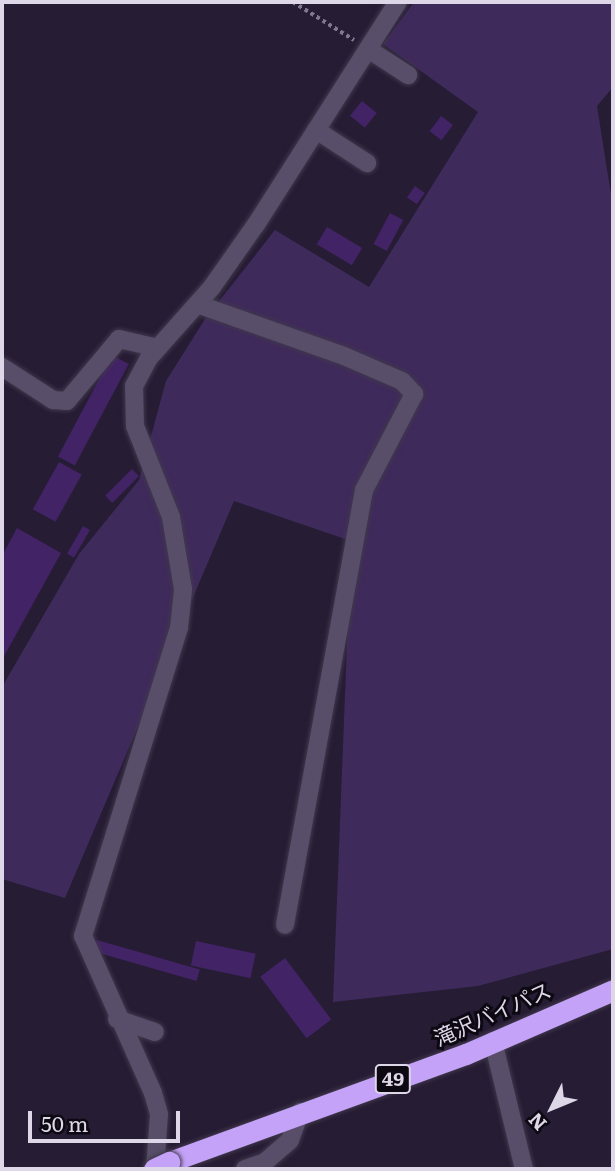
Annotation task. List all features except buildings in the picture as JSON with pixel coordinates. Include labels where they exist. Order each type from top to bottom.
[{"type":"highway","name":"滝沢バイパス","points":[[159,1167],[493,1041],[613,990]]},
{"type":"street","points":[[159,1167],[159,1114],[83,936],[100,864],[179,628],[183,589],[170,517],[132,413],[138,374],[157,348],[197,304],[316,130],[398,2]]},
{"type":"street","points":[[369,49],[408,75]]},
{"type":"street","points":[[316,130],[367,163]]},
{"type":"street","points":[[197,304],[344,356],[402,381],[414,394],[364,490],[285,925]]},
{"type":"street","points":[[2,368],[53,400],[67,401],[119,339],[157,348]]},
{"type":"street","points":[[117,1019],[155,1032]]},
{"type":"street","points":[[493,1041],[524,1169]]},
{"type":"street","points":[[245,1169],[265,1162],[290,1139],[300,1112]]},
{"type":"path","points":[[293,2],[369,49]]},
{"type":"shaded area","points":[[414,2],[613,2],[613,87],[597,106],[613,207],[613,949],[478,986],[333,1002],[351,541],[234,501],[65,898],[2,879],[2,687],[79,554],[139,480],[166,381],[205,319],[275,230],[369,287],[478,112],[383,44]]}]
